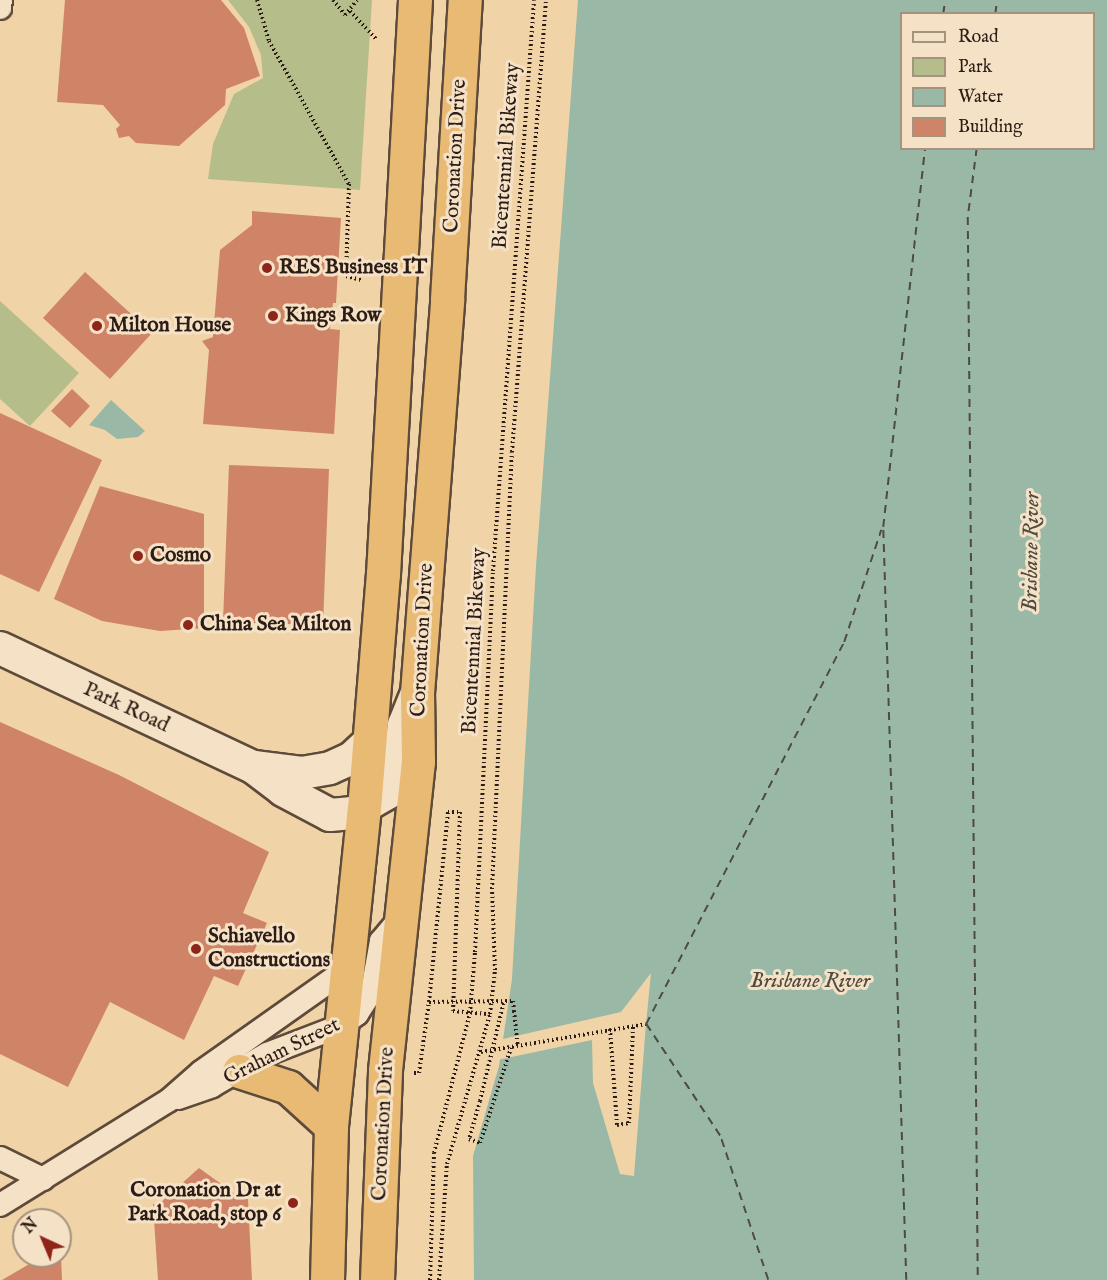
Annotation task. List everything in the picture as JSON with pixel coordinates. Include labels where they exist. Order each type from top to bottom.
[{"type":"highway","name":"Coronation Drive","points":[[327,1280],[331,1126],[370,741],[397,351],[415,0]]},
{"type":"highway","name":"Coronation Drive","points":[[377,1280],[385,1070],[418,762],[417,693],[465,0]]},
{"type":"highway","points":[[239,1071],[288,1087],[331,1126]]},
{"type":"street","points":[[0,8],[1,0]]},
{"type":"street","name":"Park Road","points":[[0,648],[253,767],[283,790],[330,815],[364,808],[392,787],[404,725],[417,693]]},
{"type":"street","name":"Park Road","points":[[253,767],[302,773],[330,768],[352,758],[370,741]]},
{"type":"street","name":"Graham Street","points":[[168,1101],[195,1093],[288,1044],[340,1026],[357,1014],[367,1002],[381,941],[402,915]]},
{"type":"street","name":"Graham Street","points":[[0,1205],[168,1101],[201,1072],[347,969]]},
{"type":"street","points":[[0,1158],[43,1179]]},
{"type":"path","points":[[257,0],[257,12],[269,41],[349,184],[346,276],[361,280]]},
{"type":"path","points":[[333,0],[345,15],[357,0]]},
{"type":"path","name":"Bicentennial Bikeway","points":[[430,1280],[434,1153],[470,1013],[493,571],[534,0]]},
{"type":"path","points":[[439,1280],[447,1164],[490,1014],[495,970],[492,889],[512,452],[546,0]]},
{"type":"path","points":[[350,11],[377,40]]},
{"type":"path","points":[[405,1073],[419,1073],[429,1002],[448,812],[460,812],[453,1011],[490,1014]]},
{"type":"path","points":[[429,1002],[513,1000],[518,1047]]},
{"type":"path","points":[[504,1001],[469,1139],[480,1143],[512,1048]]},
{"type":"path","points":[[518,1047],[646,1024]]},
{"type":"path","points":[[480,1052],[633,1026]]},
{"type":"path","points":[[610,1029],[617,1125],[629,1123],[633,1026]]},
{"type":"green space","points":[[228,0],[372,0],[360,190],[208,179],[213,144],[234,94],[263,78],[261,55],[249,27]]},
{"type":"green space","points":[[0,301],[79,373],[30,426],[0,399]]},
{"type":"water","name":"Brisbane River","points":[[578,0],[1107,0],[1107,1280],[474,1280],[473,1156],[499,1066],[512,979],[536,566]]},
{"type":"water","points":[[111,400],[145,431],[138,437],[117,439],[105,430],[89,425]]},
{"type":"pier","points":[[651,973],[634,1176],[620,1174],[593,1083],[592,1040],[497,1060],[503,1039],[621,1012]]},
{"type":"building","points":[[65,0],[221,0],[244,28],[260,76],[226,89],[225,105],[179,146],[136,143],[129,136],[119,138],[116,129],[120,125],[103,105],[57,102]]},
{"type":"building","name":"Kings Row","points":[[252,211],[341,218],[336,303],[333,303],[330,329],[340,330],[334,434],[203,424],[209,350],[202,341],[213,337],[220,250],[252,225]]},
{"type":"building","name":"Milton House","points":[[85,272],[152,333],[110,379],[43,318]]},
{"type":"building","points":[[72,389],[90,406],[70,428],[51,411]]},
{"type":"building","points":[[0,413],[102,460],[39,592],[0,574]]},
{"type":"building","points":[[229,465],[329,469],[323,625],[223,622]]},
{"type":"building","name":"Cosmo","points":[[100,486],[204,514],[204,628],[160,631],[102,621],[54,599]]},
{"type":"building","points":[[0,722],[119,775],[269,852],[243,913],[267,923],[238,986],[214,976],[184,1040],[110,1002],[183,854],[68,1087],[0,1054]]},
{"type":"building","points":[[199,1168],[242,1199],[248,1199],[252,1280],[158,1280],[153,1204],[159,1204]]},
{"type":"building","points":[[22,1268],[62,1268],[62,1280],[2,1280]]},
{"type":"ferry route","points":[[943,12],[945,0]]},
{"type":"ferry route","points":[[995,12],[997,0]]},
{"type":"ferry route","points":[[906,1280],[883,527],[925,150]]},
{"type":"ferry route","points":[[977,150],[968,217],[978,1280]]},
{"type":"ferry route","points":[[768,1280],[720,1136],[646,1024],[844,642],[881,530]]},
{"type":"place","name":"RES Business IT","points":[[267,268]]},
{"type":"place","name":"Kings Row","points":[[273,316]]},
{"type":"place","name":"Milton House","points":[[97,326]]},
{"type":"place","name":"Cosmo","points":[[138,556]]},
{"type":"place","name":"China Sea Milton","points":[[188,625]]},
{"type":"place","name":"Schiavello Constructions","points":[[196,949]]},
{"type":"place","name":"Coronation Dr at Park Road, stop 6","points":[[293,1203]]}]
